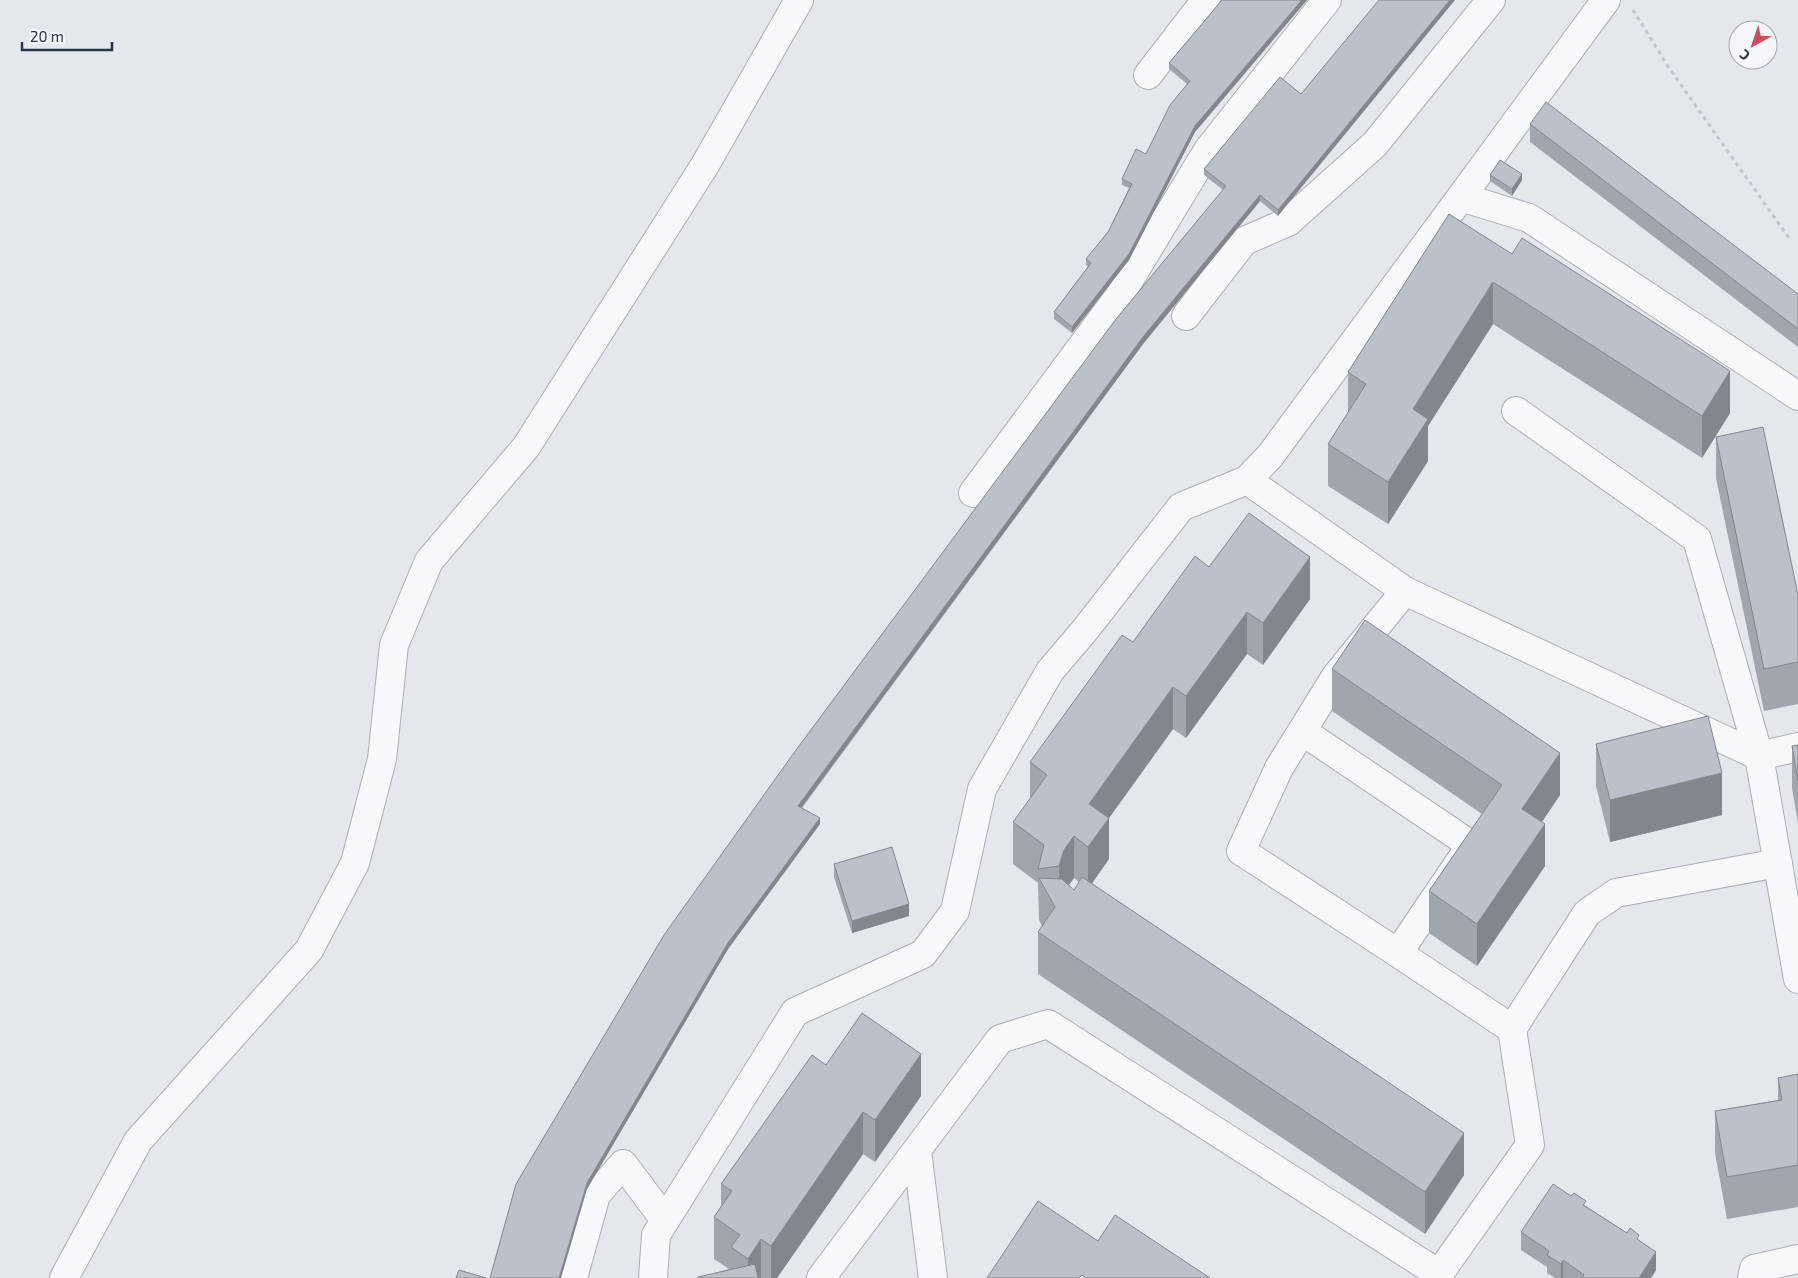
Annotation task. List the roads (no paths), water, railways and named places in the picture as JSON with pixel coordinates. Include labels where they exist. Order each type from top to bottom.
[{"type":"street","points":[[64,1278],[138,1141],[309,950],[355,863],[382,760],[394,645],[429,561],[526,447],[704,165],[799,0]]},
{"type":"street","points":[[1148,75],[1206,0]]},
{"type":"street","points":[[973,493],[1120,294],[1208,150],[1327,0]]},
{"type":"street","points":[[1186,316],[1244,241],[1288,222],[1375,144],[1491,0]]},
{"type":"street","points":[[653,1278],[656,1235],[795,1012],[923,954],[955,911],[982,788],[1050,671],[1085,630],[1180,507],[1247,480],[1270,456],[1606,0]]},
{"type":"street","points":[[1461,197],[1528,218],[1798,396]]},
{"type":"street","points":[[1516,411],[1697,539],[1759,756],[1798,980]]},
{"type":"street","points":[[1247,480],[1406,590],[1759,756],[1798,747]]},
{"type":"street","points":[[1406,590],[1336,676],[1279,768],[1242,851],[1512,1029]]},
{"type":"street","points":[[1302,731],[1471,845],[1398,953]]},
{"type":"street","points":[[822,1278],[1000,1039],[1048,1024],[1439,1274],[1530,1145],[1512,1029],[1587,912],[1616,893],[1778,863]]},
{"type":"street","points":[[917,1151],[933,1278]]},
{"type":"street","points":[[573,1278],[596,1195],[623,1164],[666,1220]]},
{"type":"street","points":[[1752,1278],[1754,1269],[1798,1259]]}]
